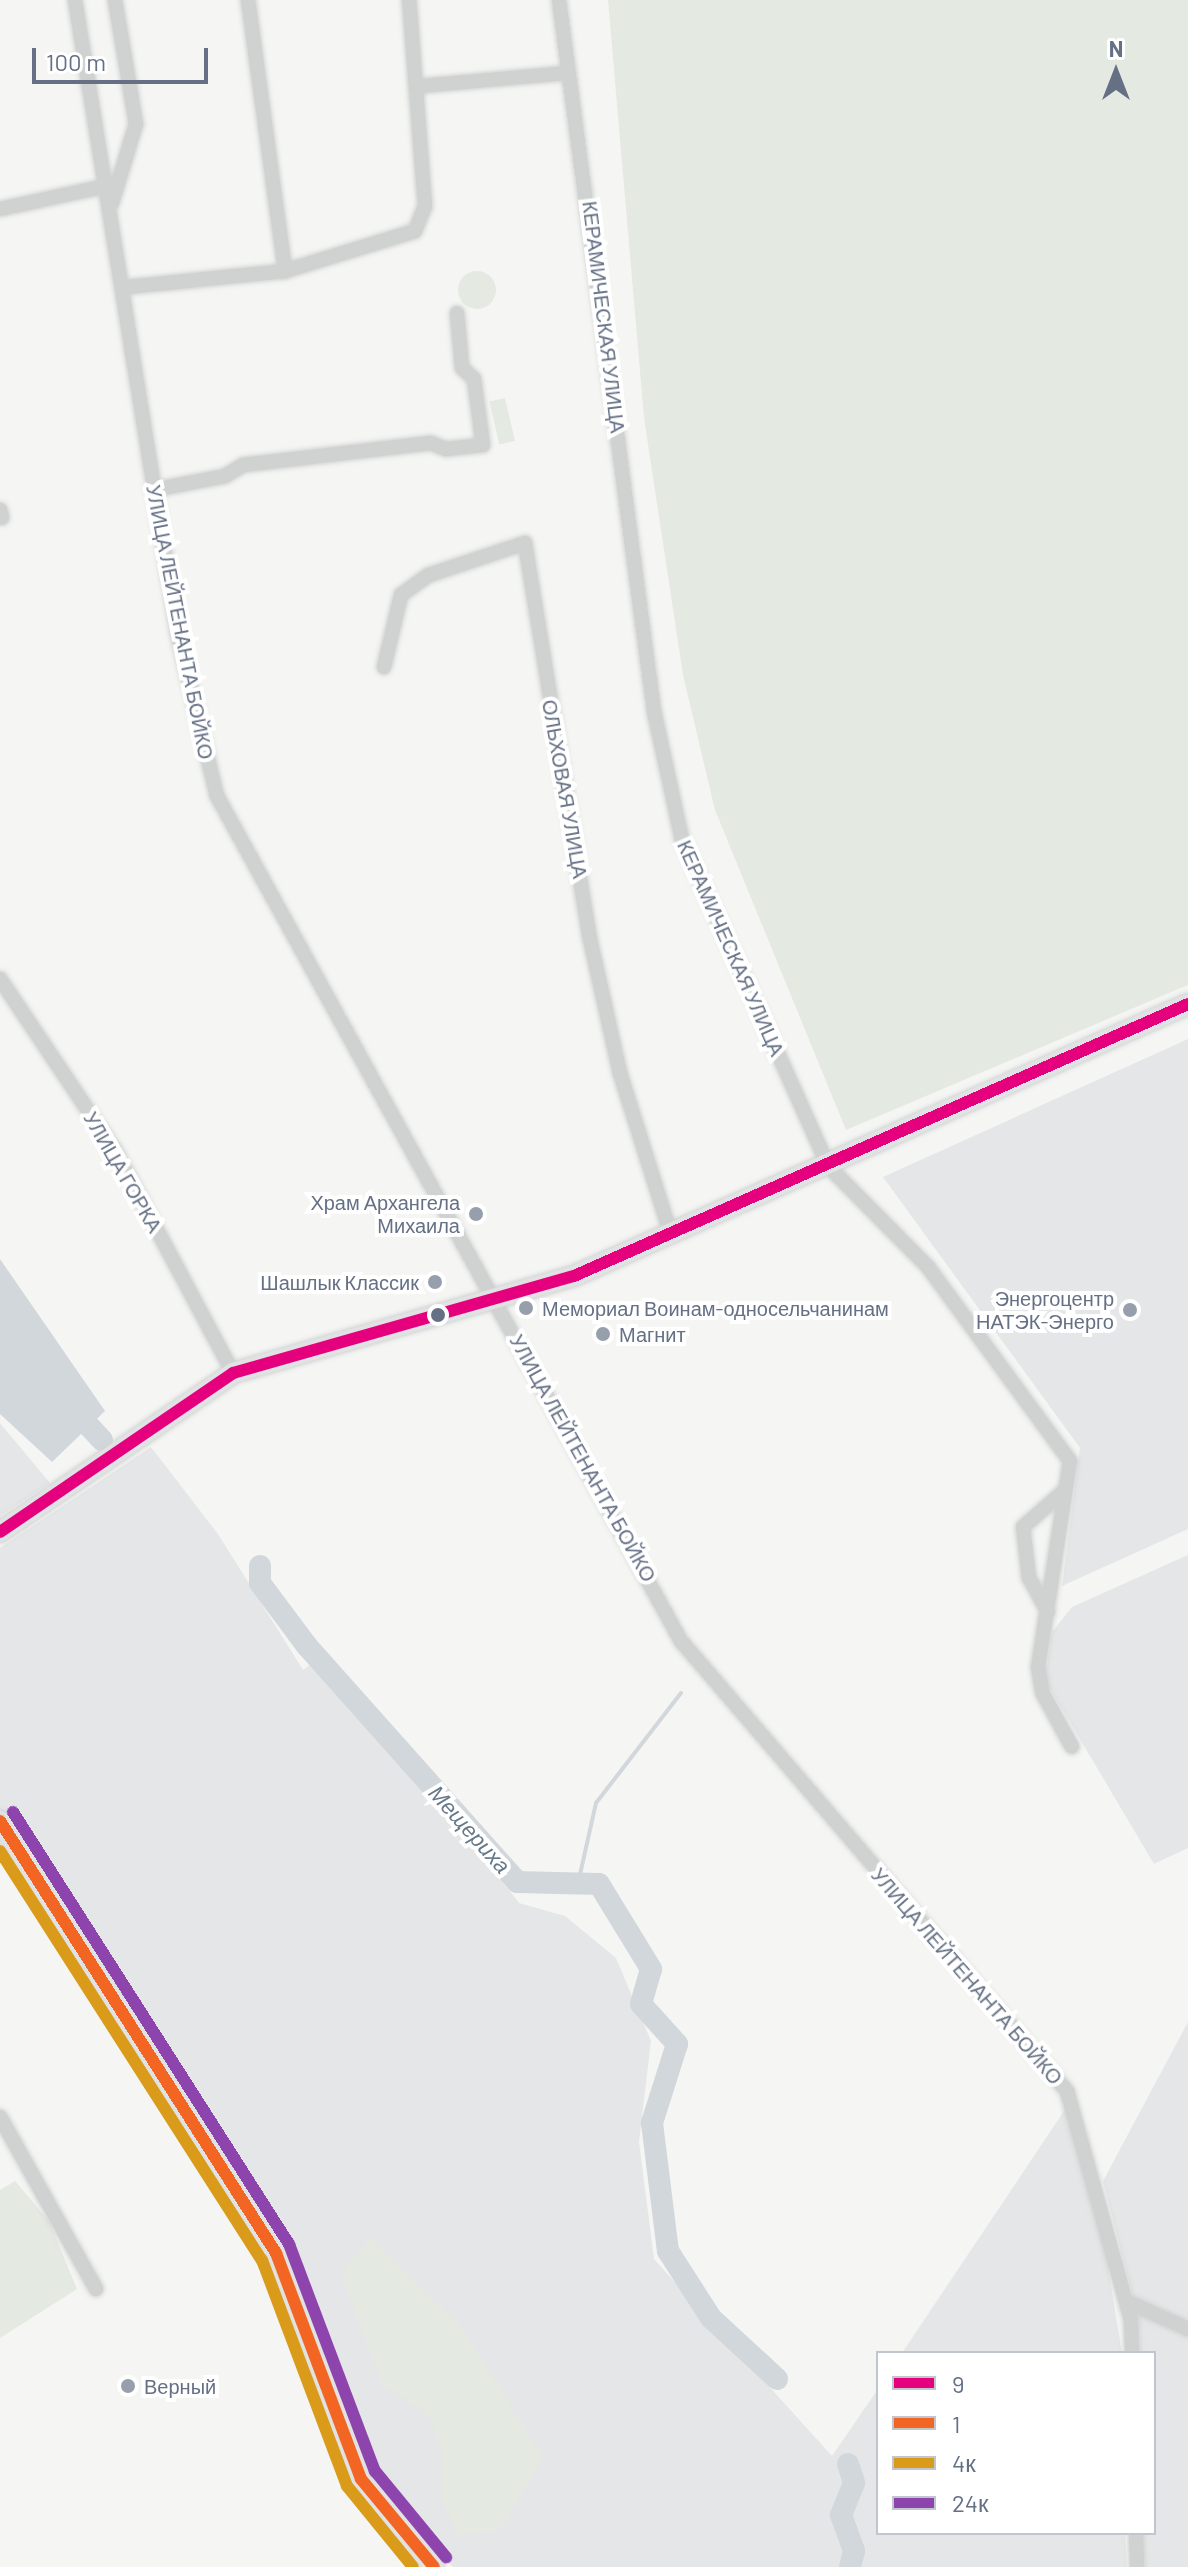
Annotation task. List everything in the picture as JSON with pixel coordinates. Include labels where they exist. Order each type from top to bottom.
[{"type":"main road","points":[[0,1532],[233,1373],[497,1302],[671,1235],[1188,1004]]},
{"type":"main road","points":[[0,1821],[276,2253],[361,2479],[434,2567]]},
{"type":"street","name":"УЛИЦА ЛЕЙТЕНАНТА БОЙКО","points":[[75,0],[106,186],[127,287],[153,490],[178,635],[217,796],[681,1641],[1067,2091],[1126,2301],[1132,2351]]},
{"type":"street","points":[[111,203],[136,124],[115,0]]},
{"type":"street","points":[[248,0],[285,271]]},
{"type":"street","points":[[127,287],[285,271],[394,244],[415,231],[425,206],[421,86],[409,0]]},
{"type":"street","name":"КЕРАМИЧЕСКАЯ УЛИЦА","points":[[559,0],[566,73],[580,135],[654,711],[682,839],[829,1167],[928,1267],[1066,1453],[1072,1468],[1064,1491],[1040,1686],[1072,1747]]},
{"type":"street","points":[[421,86],[566,73]]},
{"type":"street","points":[[0,209],[106,186]]},
{"type":"street","points":[[153,490],[225,476],[243,465],[431,443],[446,449],[483,445],[474,379],[462,368],[457,313]]},
{"type":"street","name":"ОЛЬХОВАЯ УЛИЦА","points":[[384,667],[401,595],[429,575],[525,543],[590,939],[620,1073],[671,1235]]},
{"type":"street","name":"УЛИЦА ГОРКА","points":[[0,979],[114,1149],[233,1373]]},
{"type":"street","points":[[1048,1612],[1029,1578],[1023,1527],[1064,1491]]},
{"type":"street","points":[[0,2117],[96,2289]]},
{"type":"street","points":[[1126,2301],[1188,2329]]},
{"type":"street","points":[[1136,2535],[1137,2567]]},
{"type":"shaded area","points":[[608,0],[1188,0],[1188,985],[846,1130],[715,810],[683,675],[644,418]]},
{"type":"shaded area","points":[[477,271],[490,277],[496,290],[490,303],[477,309],[464,303],[458,290],[464,277]]},
{"type":"shaded area","points":[[505,398],[515,441],[499,444],[489,402]]},
{"type":"shaded area","points":[[1188,1039],[1188,1529],[1062,1586],[1080,1448],[883,1177]]},
{"type":"shaded area","points":[[0,1259],[105,1411],[52,1462],[0,1414]]},
{"type":"shaded area","points":[[0,1423],[50,1483],[0,1516]]},
{"type":"shaded area","points":[[151,1447],[218,1534],[303,1670],[316,1660],[373,1715],[519,1903],[565,1916],[616,1958],[651,2041],[639,2142],[654,2259],[832,2456],[876,2392],[876,2535],[1125,2535],[1127,2567],[453,2567],[402,2522],[368,2464],[290,2265],[0,1810],[0,1548]]},
{"type":"shaded area","points":[[1188,1555],[1188,1848],[1154,1864],[1045,1680],[1052,1632],[1072,1607]]},
{"type":"shaded area","points":[[1188,2022],[1188,2567],[1145,2567],[1143,2535],[1156,2535],[1156,2351],[1140,2351],[1139,2319],[1103,2181]]},
{"type":"shaded area","points":[[1066,2108],[1102,2231],[1122,2351],[903,2351]]},
{"type":"shaded area","points":[[15,2181],[49,2221],[77,2289],[0,2338],[0,2190]]},
{"type":"shaded area","points":[[370,2238],[459,2324],[543,2458],[500,2530],[459,2535],[442,2500],[442,2452],[429,2415],[382,2383],[341,2274]]},
{"type":"waterway","name":"Мещериха","points":[[74,1410],[102,1440]]},
{"type":"waterway","name":"Мещериха","points":[[260,1566],[260,1583],[307,1646],[517,1882],[599,1884],[651,1969],[641,2004],[677,2044],[652,2123],[668,2251],[711,2318],[777,2379]]},
{"type":"waterway","points":[[579,1879],[596,1803],[681,1693]]},
{"type":"waterway","name":"Мещериха","points":[[848,2464],[854,2483],[841,2515],[854,2551],[850,2567]]},
{"type":"transit line","name":"9","points":[[0,1532],[233,1373],[574,1276],[1188,1004]]},
{"type":"transit line","name":"24к","points":[[13,1812],[289,2244],[375,2471],[446,2557]]},
{"type":"transit line","name":"1","points":[[0,1821],[276,2253],[361,2479],[434,2567]]},
{"type":"transit line","name":"4к","points":[[0,1851],[262,2260],[347,2486],[413,2567]]},
{"type":"place","name":"Храм Архангела Михаила","points":[[476,1214]]},
{"type":"place","name":"Шашлык Классик","points":[[435,1282]]},
{"type":"place","name":"Мемориал Воинам-односельчанинам","points":[[526,1308]]},
{"type":"place","name":"Энергоцентр НАТЭК-Энерго","points":[[1130,1310]]},
{"type":"place","name":"Магнит","points":[[603,1334]]},
{"type":"place","name":"Верный","points":[[128,2386]]}]
